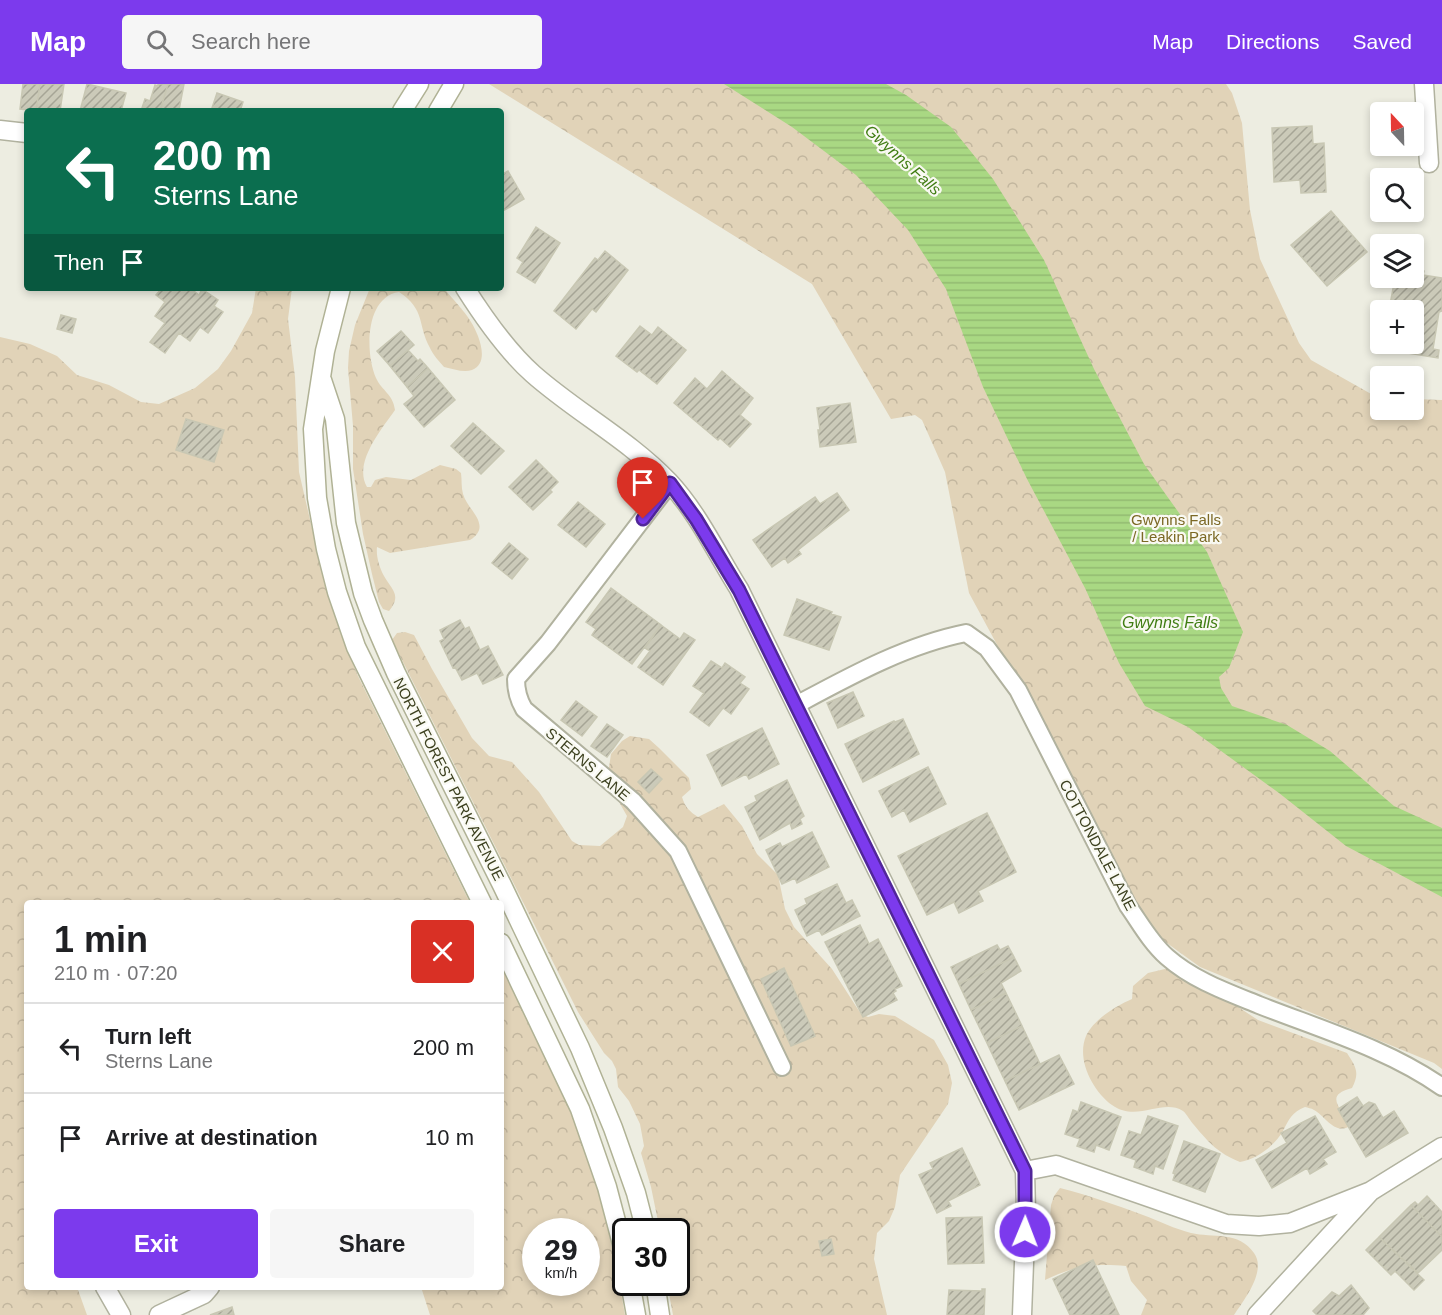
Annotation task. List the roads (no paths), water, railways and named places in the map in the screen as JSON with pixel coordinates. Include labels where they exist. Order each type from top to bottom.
[{"type":"main road","points":[[404,108],[419,84]]},
{"type":"main road","points":[[440,108],[454,84]]},
{"type":"main road","points":[[1424,84],[1429,163]]},
{"type":"main road","points":[[0,130],[24,133]]},
{"type":"main road","name":"NORTH FOREST PARK AVENUE","points":[[340,291],[325,351],[313,429],[320,518],[337,592],[356,647],[481,900]]},
{"type":"main road","points":[[467,291],[508,348],[532,374],[638,454],[670,483],[696,519],[739,590],[1025,1171],[1026,1211],[1022,1315]]},
{"type":"main road","name":"NORTH FOREST PARK AVENUE","points":[[322,380],[335,419],[346,523],[366,602],[396,673],[580,1048],[613,1128],[642,1218]]},
{"type":"main road","points":[[504,949],[579,1109],[607,1186],[615,1218]]},
{"type":"main road","points":[[1025,1171],[1056,1165],[1226,1224],[1259,1226],[1290,1222],[1371,1191],[1442,1147]]},
{"type":"main road","points":[[1257,1315],[1371,1191]]},
{"type":"main road","points":[[107,1290],[121,1315]]},
{"type":"main road","points":[[159,1315],[204,1294],[207,1290]]},
{"type":"main road","points":[[633,1296],[636,1315]]},
{"type":"main road","points":[[658,1296],[660,1315]]},
{"type":"lane","name":"STERNS LANE","points":[[670,483],[548,643],[516,679],[516,689],[518,699],[524,709],[633,801],[678,851],[782,1067]]},
{"type":"lane","name":"COTTONDALE LANE","points":[[796,705],[855,674],[916,647],[941,638],[966,633],[987,648],[1018,690],[1128,906],[1147,935],[1166,956],[1190,974],[1225,991],[1364,1047],[1424,1074],[1442,1087]]},
{"type":"water","name":"Gwynns Falls","points":[[724,84],[886,84],[906,95],[951,127],[993,179],[1044,260],[1094,369],[1144,464],[1207,552],[1243,632],[1229,668],[1219,677],[1221,688],[1232,706],[1287,725],[1330,751],[1394,806],[1442,828],[1442,897],[1346,846],[1279,793],[1188,727],[1145,706],[1119,663],[1085,588],[1027,479],[983,387],[946,289],[908,230],[856,175],[792,127]]},
{"type":"park label","name":"Gwynns Falls / Leakin Park","points":[[1176,528]]}]
